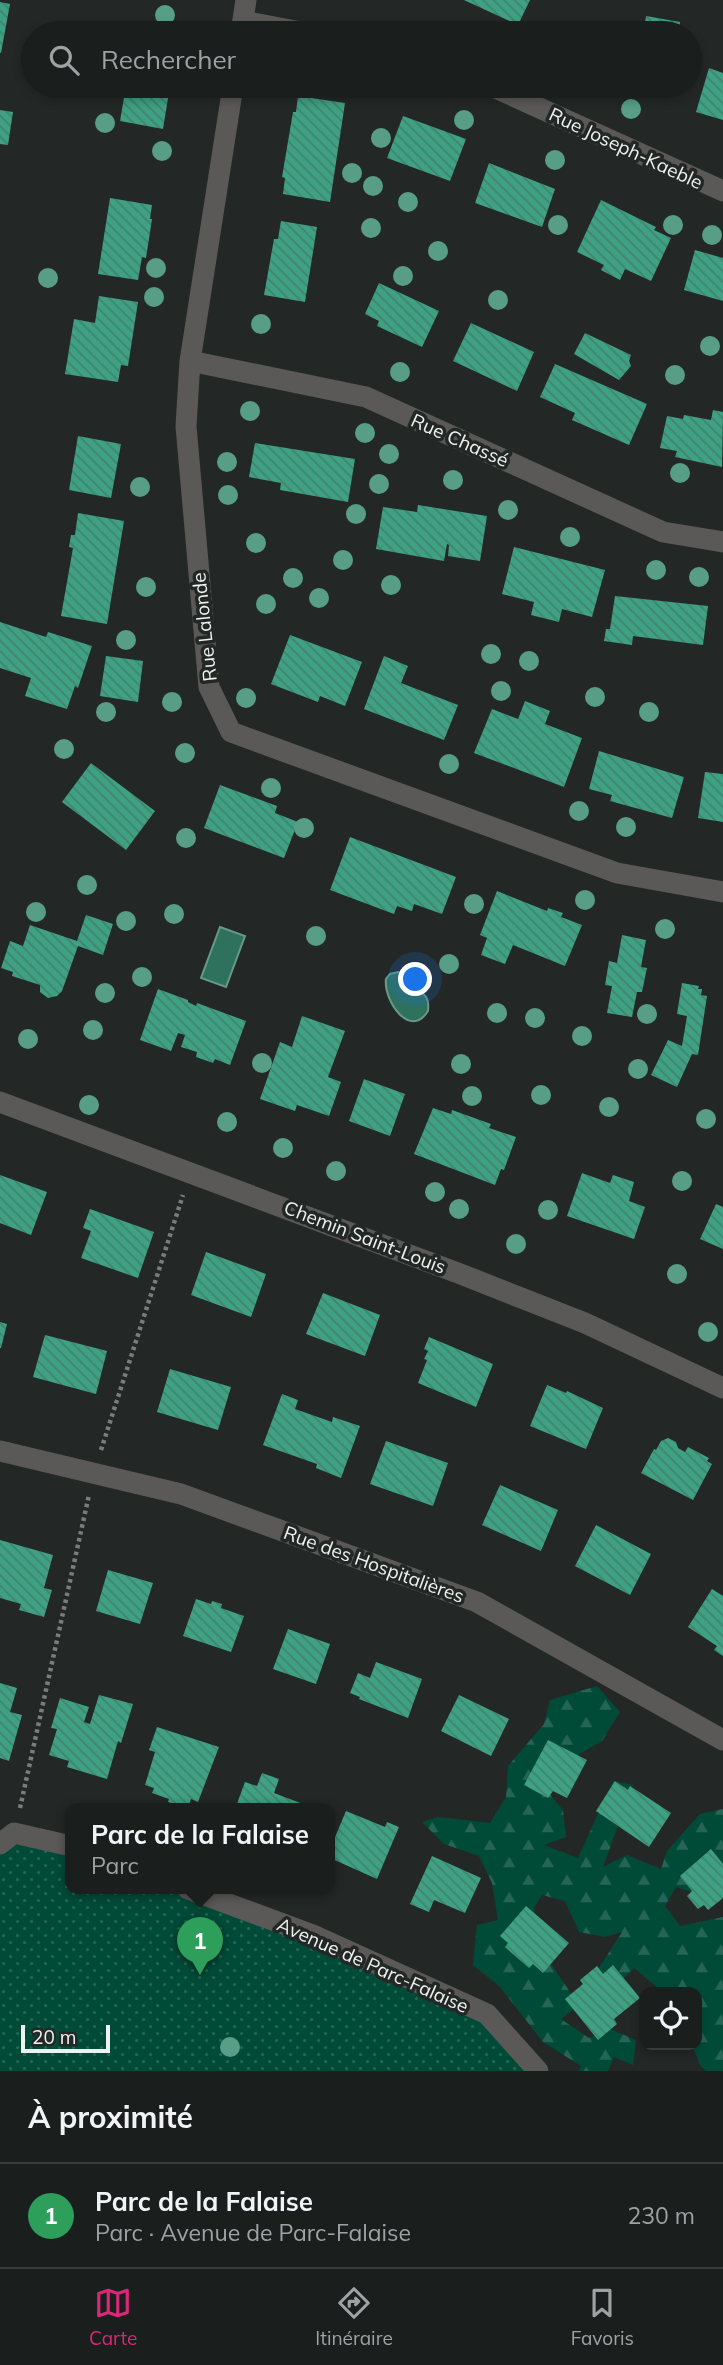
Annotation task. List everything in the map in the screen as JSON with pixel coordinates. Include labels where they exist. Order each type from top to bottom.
[{"type":"street","name":"Rue Lalonde","points":[[231,98],[190,361],[186,426],[209,687],[231,732],[617,873],[723,892]]},
{"type":"street","name":"Rue Joseph-Kaeble","points":[[517,98],[723,191]]},
{"type":"street","name":"Rue Chassé","points":[[190,361],[366,397],[663,532],[723,542]]},
{"type":"street","name":"Chemin Saint-Louis","points":[[0,1102],[585,1323],[723,1388]]},
{"type":"street","name":"Rue des Hospitalières","points":[[0,1451],[181,1494],[477,1602],[723,1740]]},
{"type":"street","points":[[0,1843],[14,1833],[65,1845]]},
{"type":"street","name":"Avenue de Parc-Falaise","points":[[202,1894],[313,1935],[487,2014],[538,2071]]},
{"type":"green space","points":[[597,1686],[620,1712],[602,1741],[574,1757],[541,1784],[563,1810],[566,1837],[544,1845],[578,1858],[613,1781],[633,1785],[603,1867],[627,1855],[661,1869],[667,1851],[700,1814],[723,1809],[723,1885],[707,1897],[676,1887],[665,1906],[680,1926],[723,1917],[723,2071],[706,2071],[700,2065],[694,2050],[702,2050],[702,1987],[657,1987],[634,1968],[608,1994],[595,1974],[622,1932],[605,1937],[579,1932],[565,1901],[542,1895],[534,1908],[538,1945],[579,2005],[561,2019],[589,2038],[610,2029],[636,2040],[633,2065],[614,2057],[608,2071],[579,2071],[581,2066],[543,2042],[500,1987],[473,1965],[477,1925],[498,1920],[492,1883],[479,1856],[444,1844],[422,1822],[439,1817],[490,1823],[506,1797],[508,1766],[544,1724],[550,1700]]},
{"type":"green space","points":[[0,1844],[65,1846],[65,1894],[200,1894],[487,2014],[538,2071],[0,2071]]},
{"type":"shaded area","points":[[220,927],[245,936],[226,987],[201,978]]},
{"type":"shaded area","points":[[398,972],[426,996],[428,1011],[421,1019],[406,1019],[393,1006],[386,988],[386,979],[390,974]]},
{"type":"building","points":[[464,0],[530,0],[520,21],[509,21]]},
{"type":"building","points":[[0,2],[10,4],[1,53],[0,53]]},
{"type":"building","points":[[646,16],[674,21],[645,21]]},
{"type":"building","points":[[709,68],[723,73],[723,120],[696,112]]},
{"type":"building","points":[[124,98],[168,98],[163,129],[120,121]]},
{"type":"building","points":[[298,98],[345,103],[330,202],[283,194],[285,178],[282,177],[293,112],[296,112]]},
{"type":"building","points":[[0,110],[13,112],[8,145],[0,144]]},
{"type":"building","points":[[403,116],[466,139],[450,181],[387,158]]},
{"type":"building","points":[[489,163],[555,189],[542,227],[475,203]]},
{"type":"building","points":[[110,198],[152,205],[146,258],[142,257],[138,280],[98,274]]},
{"type":"building","points":[[601,200],[656,227],[654,230],[671,238],[651,281],[625,269],[620,280],[601,270],[604,265],[577,252]]},
{"type":"building","points":[[281,221],[317,227],[305,302],[264,295],[274,239],[278,239]]},
{"type":"building","points":[[695,250],[723,258],[723,301],[684,290]]},
{"type":"building","points":[[379,283],[439,311],[422,347],[377,326],[379,321],[365,314]]},
{"type":"building","points":[[99,296],[138,302],[128,366],[121,365],[118,382],[65,374],[74,319],[95,323]]},
{"type":"building","points":[[471,323],[534,352],[517,391],[453,361]]},
{"type":"building","points":[[585,333],[631,355],[631,366],[619,380],[574,354]]},
{"type":"building","points":[[555,364],[647,404],[629,445],[572,420],[575,413],[540,397]]},
{"type":"building","points":[[713,410],[723,412],[722,467],[675,457],[677,451],[660,448],[667,416],[683,419],[684,415],[711,420]]},
{"type":"building","points":[[78,436],[121,444],[111,498],[69,490]]},
{"type":"building","points":[[255,443],[355,459],[348,502],[280,490],[281,483],[249,477]]},
{"type":"building","points":[[418,505],[487,516],[480,561],[448,556],[447,544],[444,561],[376,549],[383,507],[417,512]]},
{"type":"building","points":[[78,513],[124,521],[107,624],[61,616],[73,548],[69,547],[71,535],[75,535]]},
{"type":"building","points":[[514,547],[605,570],[592,617],[562,609],[559,622],[531,615],[534,602],[502,594]]},
{"type":"building","points":[[615,596],[708,606],[703,645],[633,636],[632,645],[604,641],[606,629],[610,629]]},
{"type":"building","points":[[0,622],[46,637],[48,632],[92,646],[78,688],[75,686],[67,709],[25,696],[31,678],[0,668]]},
{"type":"building","points":[[290,635],[362,662],[345,706],[320,696],[318,702],[271,684]]},
{"type":"building","points":[[106,656],[143,661],[138,702],[100,696]]},
{"type":"building","points":[[384,656],[408,666],[401,683],[458,705],[444,740],[364,709]]},
{"type":"building","points":[[525,701],[550,711],[545,724],[582,738],[564,787],[474,753],[492,709],[518,719]]},
{"type":"building","points":[[599,751],[684,777],[672,818],[610,801],[612,795],[589,789]]},
{"type":"building","points":[[91,763],[155,811],[126,850],[62,802]]},
{"type":"building","points":[[705,772],[723,774],[723,822],[698,818]]},
{"type":"building","points":[[220,785],[277,806],[275,813],[298,822],[284,858],[204,828]]},
{"type":"building","points":[[350,837],[456,877],[442,914],[414,904],[412,911],[397,906],[394,914],[330,890]]},
{"type":"building","points":[[497,891],[547,911],[548,908],[563,913],[561,917],[582,925],[565,966],[513,945],[505,964],[481,955],[487,938],[480,935]]},
{"type":"building","points":[[86,915],[113,924],[103,955],[78,946],[62,991],[57,996],[48,998],[40,992],[40,985],[12,976],[13,972],[1,968],[10,941],[23,946],[30,925],[77,941]]},
{"type":"building","points":[[622,935],[646,940],[641,967],[647,968],[642,992],[637,992],[632,1017],[607,1013],[612,986],[605,985],[609,961],[617,963]]},
{"type":"building","points":[[682,983],[699,986],[698,989],[702,989],[701,995],[707,996],[698,1055],[692,1054],[677,1087],[651,1075],[668,1040],[682,1046],[687,1016],[677,1014]]},
{"type":"building","points":[[158,989],[188,1000],[196,1006],[197,1003],[246,1021],[230,1065],[215,1059],[213,1063],[196,1057],[197,1052],[181,1047],[185,1035],[178,1033],[171,1051],[140,1040]]},
{"type":"building","points":[[302,1016],[345,1031],[328,1077],[341,1082],[329,1116],[297,1105],[295,1111],[260,1099],[280,1042],[292,1047]]},
{"type":"building","points":[[364,1079],[405,1094],[390,1136],[349,1121]]},
{"type":"building","points":[[433,1108],[451,1114],[452,1110],[491,1124],[489,1128],[516,1137],[504,1170],[501,1169],[495,1185],[414,1154]]},
{"type":"building","points":[[582,1173],[610,1183],[613,1175],[634,1182],[629,1201],[645,1207],[634,1239],[567,1216]]},
{"type":"building","points":[[0,1175],[47,1192],[31,1235],[0,1223]]},
{"type":"building","points":[[716,1204],[723,1207],[723,1249],[700,1239]]},
{"type":"building","points":[[90,1209],[154,1232],[138,1278],[81,1258],[91,1231],[83,1228]]},
{"type":"building","points":[[206,1252],[266,1274],[251,1317],[191,1295]]},
{"type":"building","points":[[323,1293],[380,1315],[365,1356],[306,1334]]},
{"type":"building","points":[[0,1322],[7,1324],[1,1348],[0,1348]]},
{"type":"building","points":[[45,1335],[107,1351],[96,1394],[33,1377]]},
{"type":"building","points":[[429,1337],[493,1364],[476,1407],[418,1383],[427,1360],[424,1359],[428,1351],[424,1349]]},
{"type":"building","points":[[170,1369],[231,1387],[218,1430],[157,1412]]},
{"type":"building","points":[[547,1385],[603,1408],[586,1449],[530,1426]]},
{"type":"building","points":[[282,1394],[298,1400],[295,1409],[332,1422],[333,1417],[360,1426],[341,1478],[316,1468],[317,1464],[263,1445]]},
{"type":"building","points":[[668,1438],[685,1452],[688,1447],[709,1458],[707,1461],[712,1464],[693,1500],[641,1473],[654,1449]]},
{"type":"building","points":[[386,1441],[448,1463],[433,1506],[370,1484]]},
{"type":"building","points":[[500,1485],[558,1510],[541,1551],[482,1525]]},
{"type":"building","points":[[596,1525],[651,1554],[630,1595],[575,1566]]},
{"type":"building","points":[[0,1540],[53,1555],[44,1588],[52,1590],[44,1617],[19,1610],[21,1604],[0,1598]]},
{"type":"building","points":[[108,1570],[153,1583],[140,1624],[96,1611]]},
{"type":"building","points":[[712,1589],[723,1596],[723,1656],[714,1650],[717,1646],[688,1627]]},
{"type":"building","points":[[196,1599],[222,1604],[221,1608],[244,1616],[231,1652],[183,1636]]},
{"type":"building","points":[[288,1629],[330,1644],[316,1684],[273,1669]]},
{"type":"building","points":[[376,1662],[422,1679],[408,1718],[350,1693],[358,1673],[370,1678]]},
{"type":"building","points":[[0,1683],[17,1688],[10,1712],[22,1715],[9,1761],[0,1758]]},
{"type":"building","points":[[99,1695],[133,1704],[107,1779],[67,1767],[69,1761],[49,1755],[57,1729],[51,1728],[60,1698],[89,1707],[84,1722],[90,1724]]},
{"type":"building","points":[[459,1695],[509,1719],[491,1756],[441,1731]]},
{"type":"building","points":[[157,1727],[219,1747],[198,1802],[191,1799],[190,1803],[171,1803],[168,1802],[169,1799],[152,1793],[154,1788],[145,1785],[155,1752],[149,1750]]},
{"type":"building","points":[[548,1740],[587,1760],[567,1798],[553,1791],[548,1798],[524,1785]]},
{"type":"building","points":[[262,1773],[279,1779],[274,1793],[300,1803],[237,1803],[245,1782],[257,1786]]},
{"type":"building","points":[[615,1781],[628,1790],[630,1786],[671,1813],[649,1847],[596,1811]]},
{"type":"building","points":[[346,1811],[385,1827],[387,1822],[399,1827],[377,1879],[335,1860],[335,1837]]},
{"type":"building","points":[[711,1849],[723,1864],[723,1898],[708,1910],[704,1905],[698,1909],[687,1896],[692,1891],[680,1876]]},
{"type":"building","points":[[432,1856],[481,1878],[465,1913],[434,1900],[429,1912],[410,1904]]},
{"type":"building","points":[[526,1906],[569,1943],[543,1973],[533,1964],[529,1968],[505,1947],[508,1943],[500,1936]]},
{"type":"building","points":[[613,1965],[639,1999],[614,2019],[617,2024],[598,2040],[565,1999],[583,1984],[580,1980],[597,1966],[603,1974]]},
{"type":"place","name":"Parc de la Falaise","points":[[200,1975]]}]
